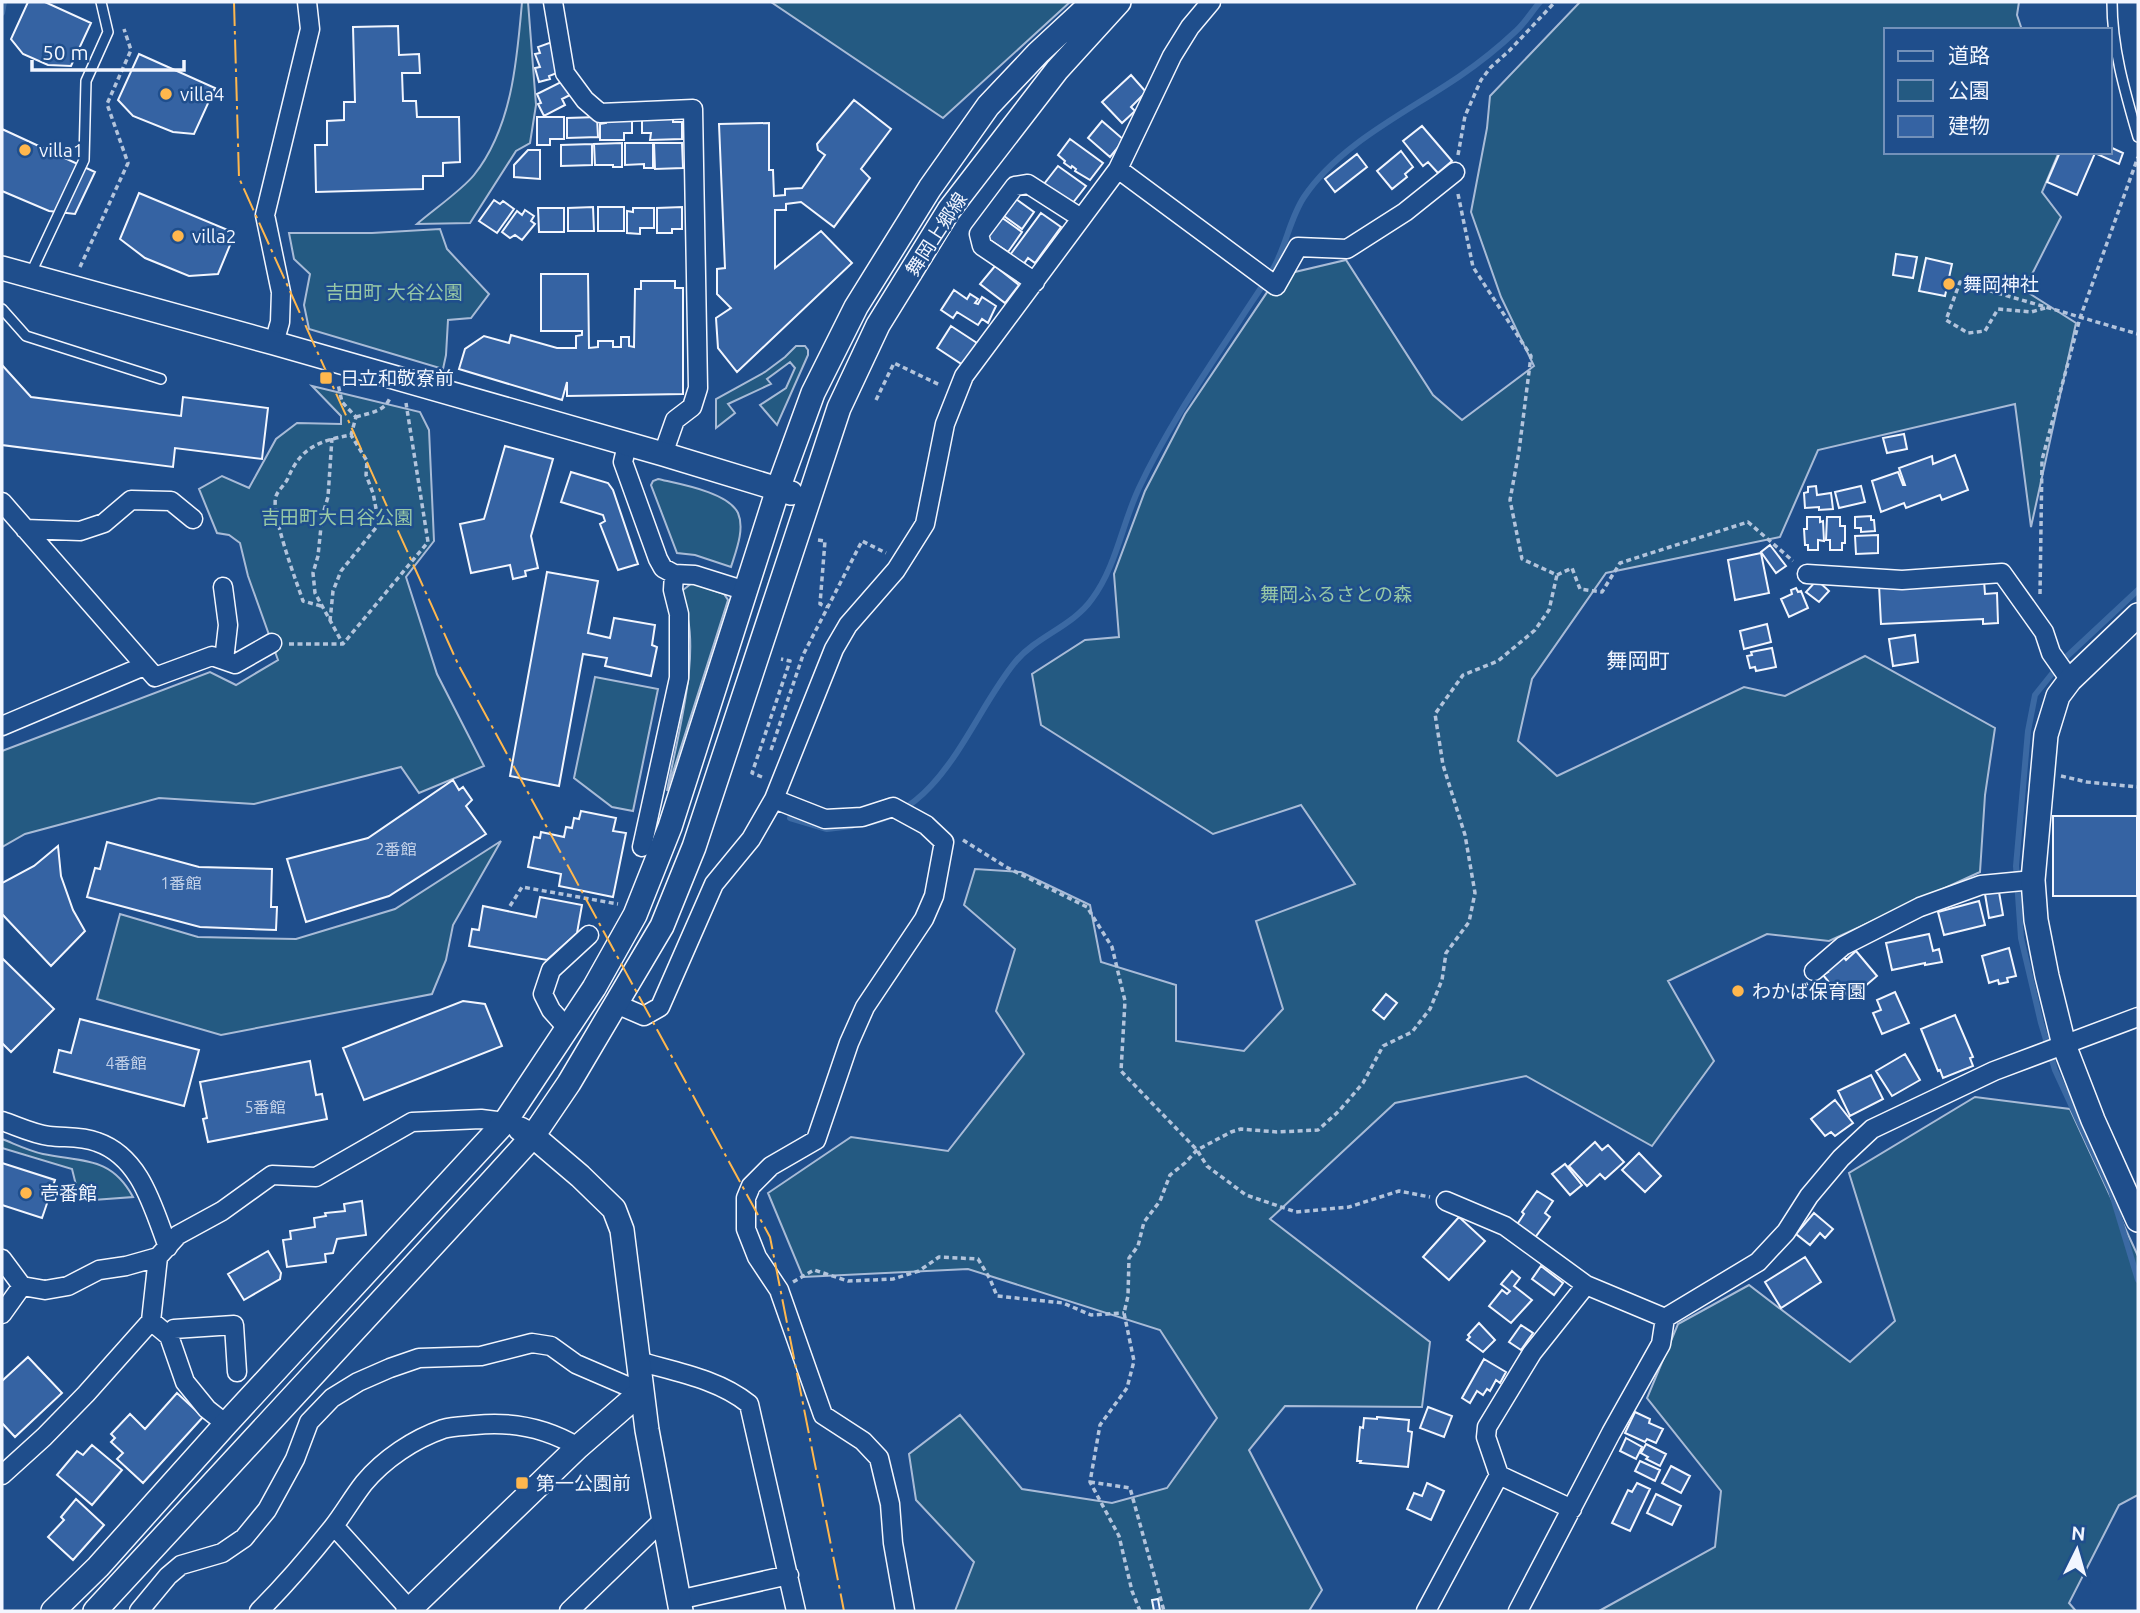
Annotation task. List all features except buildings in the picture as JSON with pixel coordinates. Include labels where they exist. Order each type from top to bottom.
[{"type":"street","points":[[274,343],[280,322],[281,292],[265,215],[310,29],[307,2]]},
{"type":"street","points":[[553,2],[565,73],[584,100],[600,113],[693,109],[698,388],[692,407],[675,420],[663,454]]},
{"type":"street","name":"舞岡上郷線","points":[[53,1611],[98,1567],[505,1122],[594,988],[635,915],[670,827],[778,489],[813,393],[856,307],[930,188],[988,106],[1038,53],[1093,2]]},
{"type":"street","name":"舞岡上郷線","points":[[95,1611],[533,1136],[569,1083],[662,926],[694,847],[839,408],[873,336],[949,210],[1058,70],[1119,2]]},
{"type":"street","points":[[617,1004],[644,1016],[660,1007],[714,884],[751,839],[774,799],[834,649],[848,625],[896,570],[925,524],[945,424],[964,376],[1118,169],[1172,56],[1189,27],[1211,2]]},
{"type":"street","points":[[1118,169],[1276,286],[1298,247],[1348,249],[1405,212],[1455,172]]},
{"type":"street","points":[[1035,282],[982,246],[979,234],[1015,186],[1027,184],[1081,218]]},
{"type":"street","points":[[2,268],[663,454],[808,498]]},
{"type":"street","points":[[626,445],[622,462],[663,568],[674,574],[695,575],[746,591]]},
{"type":"street","points":[[25,529],[80,531],[104,523],[131,500],[171,501],[193,519]]},
{"type":"street","points":[[2,502],[155,677],[212,656],[235,664],[272,643]]},
{"type":"street","points":[[1807,574],[1902,580],[2001,573],[2043,632],[2051,653],[2070,680]]},
{"type":"street","points":[[642,847],[679,678],[680,614],[673,590],[674,574]]},
{"type":"street","points":[[223,587],[229,625],[224,660]]},
{"type":"street","points":[[2138,615],[2070,680],[2058,696],[2046,735],[2033,880],[2038,931],[2064,1045],[2093,1120],[2138,1220]]},
{"type":"street","points":[[2,724],[144,666]]},
{"type":"street","points":[[774,799],[825,819],[862,817],[893,807],[944,842],[934,896],[924,919],[866,1007],[849,1043],[816,1140],[771,1166],[751,1186],[746,1198],[746,1229],[757,1257],[779,1290],[823,1415],[863,1441],[879,1458],[890,1504],[893,1544],[905,1611]]},
{"type":"street","points":[[1814,971],[1843,946],[1920,907],[1981,885],[2033,880]]},
{"type":"street","points":[[567,1028],[551,1010],[543,995],[551,970],[589,935]]},
{"type":"street","points":[[1665,1318],[1758,1262],[1786,1232],[1809,1196],[1833,1168],[1872,1129],[1994,1071],[2138,1017]]},
{"type":"street","points":[[2,1259],[22,1286],[45,1290],[68,1286],[99,1270],[126,1266],[163,1252],[178,1235],[222,1211],[272,1175],[316,1177],[412,1122],[481,1119],[505,1122],[533,1136],[580,1176],[614,1209],[622,1230],[641,1392],[680,1605],[789,1575]]},
{"type":"street","points":[[2,1121],[46,1136],[76,1137],[99,1142],[121,1156],[137,1173],[163,1252],[151,1321],[86,1394],[2,1475]]},
{"type":"street","points":[[1446,1200],[1506,1226],[1586,1285],[1665,1318]]},
{"type":"street","points":[[1572,1509],[1499,1475],[1486,1437],[1487,1427],[1532,1353],[1586,1285]]},
{"type":"street","points":[[2,1314],[22,1286]]},
{"type":"street","points":[[1518,1611],[1661,1344],[1665,1318]]},
{"type":"street","points":[[151,1321],[169,1336],[185,1382],[207,1409],[226,1424]]},
{"type":"street","points":[[169,1336],[174,1329],[234,1325],[237,1372]]},
{"type":"street","points":[[138,1611],[181,1565],[222,1553],[244,1538],[267,1510],[295,1459],[309,1422],[332,1398],[358,1382],[419,1358],[481,1356],[532,1343],[551,1346],[576,1364],[641,1392]]},
{"type":"street","points":[[638,1362],[734,1391],[750,1404],[796,1611]]},
{"type":"street","points":[[334,1526],[409,1611],[578,1447],[641,1392]]},
{"type":"street","points":[[259,1611],[334,1526],[363,1484],[384,1463],[412,1444],[445,1429],[507,1424],[551,1433],[578,1447]]},
{"type":"street","points":[[1426,1611],[1499,1475]]},
{"type":"street","points":[[569,1611],[663,1520]]},
{"type":"lane","points":[[29,276],[84,160],[86,81],[108,32],[101,2]]},
{"type":"lane","points":[[2112,2],[2112,25],[2122,82],[2138,136]]},
{"type":"lane","points":[[2,309],[26,336],[161,379]]},
{"type":"path","points":[[1555,2],[1481,80],[1465,116],[1455,172],[1473,267],[1531,356],[1510,500],[1522,559],[1557,575],[1572,568],[1580,589],[1602,592],[1620,563],[1748,522],[1807,574]]},
{"type":"path","points":[[70,288],[128,163],[107,104],[131,50],[123,26]]},
{"type":"path","points":[[2040,596],[2042,460],[2080,318],[2138,156]]},
{"type":"path","points":[[2045,308],[2031,312],[1998,309],[1985,331],[1968,333],[1946,320],[1959,282],[2138,334]]},
{"type":"path","points":[[876,400],[894,363],[956,393]]},
{"type":"path","points":[[338,382],[342,402],[356,416]]},
{"type":"path","points":[[356,416],[377,412],[390,398]]},
{"type":"path","points":[[272,643],[343,644],[428,542],[406,403]]},
{"type":"path","points":[[330,621],[333,591],[341,571],[379,524],[373,493],[366,475],[367,461],[351,435],[356,416]]},
{"type":"path","points":[[321,606],[303,601],[287,555],[276,510],[276,496],[303,453],[321,441],[351,435]]},
{"type":"path","points":[[332,439],[328,498],[322,517],[318,556],[313,573],[315,593],[343,644]]},
{"type":"path","points":[[815,539],[825,541],[820,604],[827,607]]},
{"type":"path","points":[[1140,1611],[1132,1591],[1119,1536],[1090,1482],[1100,1425],[1127,1388],[1134,1361],[1124,1313],[1129,1285],[1129,1258],[1138,1246],[1144,1222],[1160,1201],[1170,1175],[1197,1150],[1241,1129],[1277,1132],[1318,1130],[1363,1083],[1383,1046],[1412,1032],[1430,1009],[1442,980],[1446,953],[1469,922],[1475,893],[1465,835],[1443,765],[1435,714],[1463,675],[1498,661],[1535,630],[1549,610],[1557,575]]},
{"type":"path","points":[[762,777],[752,773],[790,661],[781,659]]},
{"type":"path","points":[[2042,771],[2087,782],[2138,787]]},
{"type":"path","points":[[934,833],[955,835],[1006,867],[1087,907],[1112,947],[1125,1000],[1121,1071],[1197,1150],[1207,1166],[1246,1195],[1296,1213],[1349,1207],[1399,1191],[1446,1200]]},
{"type":"path","points":[[510,906],[522,887],[620,904]]},
{"type":"path","points":[[779,1290],[814,1270],[848,1282],[893,1279],[919,1271],[939,1257],[965,1258],[978,1259],[997,1296],[1063,1303],[1091,1315],[1124,1313]]},
{"type":"path","points":[[1090,1482],[1130,1488],[1164,1611]]},
{"type":"green space","points":[[522,2],[528,2],[536,105],[530,143],[516,151],[470,223],[417,224],[469,181],[497,136],[505,115],[515,70]]},
{"type":"green space","points":[[771,2],[1070,2],[943,118]]},
{"type":"green space","name":"舞岡ふるさとの森","points":[[1580,2],[2019,2],[2017,15],[2021,28],[1884,28],[1884,154],[2058,154],[2042,192],[2061,217],[2024,290],[2076,323],[2031,527],[2015,404],[1818,450],[1780,537],[1606,573],[1532,679],[1518,741],[1557,776],[1744,687],[1785,696],[1865,656],[1995,728],[1985,795],[1980,872],[1829,941],[1767,934],[1668,981],[1714,1061],[1652,1146],[1526,1076],[1395,1103],[1270,1219],[1430,1342],[1422,1407],[1285,1406],[1249,1450],[1322,1590],[1309,1611],[955,1611],[974,1562],[916,1500],[909,1454],[960,1415],[1022,1489],[1112,1503],[1167,1488],[1217,1418],[1160,1330],[968,1269],[803,1277],[768,1193],[851,1137],[948,1151],[1024,1054],[996,1011],[1015,949],[964,905],[975,869],[1021,872],[1090,905],[1101,962],[1176,985],[1176,1041],[1244,1051],[1283,1009],[1256,921],[1355,884],[1301,805],[1213,834],[1041,725],[1032,674],[1085,640],[1119,637],[1114,574],[1145,491],[1185,414],[1278,276],[1346,260],[1433,395],[1462,420],[1534,366],[1501,297],[1471,212],[1487,128],[1490,96]]},
{"type":"green space","name":"吉田町 大谷公園","points":[[440,229],[447,249],[489,294],[471,318],[448,320],[443,369],[309,329],[304,305],[310,274],[294,259],[289,233],[372,233]]},
{"type":"green space","points":[[796,346],[805,346],[808,355],[777,425],[760,405],[786,388],[795,368],[790,362],[767,379],[771,384],[728,404],[735,413],[716,428],[716,399],[765,372]]},
{"type":"green space","name":"吉田町大日谷公園","points":[[312,386],[420,412],[429,430],[434,541],[406,577],[437,674],[484,766],[419,793],[401,767],[254,804],[159,798],[25,834],[2,847],[2,751],[210,672],[236,685],[278,660],[248,576],[240,543],[229,535],[217,533],[199,489],[222,476],[249,488],[276,439],[297,423],[341,424],[341,416]]},
{"type":"green space","points":[[658,479],[714,494],[733,506],[741,526],[731,567],[695,555],[677,553],[651,485]]},
{"type":"green space","points":[[692,583],[724,594],[728,600],[667,791],[682,720],[689,666],[688,617],[681,598],[683,590]]},
{"type":"green space","points":[[595,677],[658,689],[633,811],[612,807],[574,778]]},
{"type":"green space","points":[[501,841],[453,925],[446,960],[432,994],[221,1035],[97,999],[120,914],[198,937],[296,939],[395,909]]},
{"type":"green space","points":[[1975,1097],[2070,1109],[2138,1256],[2138,1495],[2119,1505],[2069,1603],[2076,1611],[1599,1611],[1715,1547],[1721,1491],[1647,1398],[1678,1324],[1749,1285],[1850,1362],[1895,1321],[1849,1173]]},
{"type":"green space","points":[[2,1139],[38,1153],[83,1160],[105,1167],[115,1174],[133,1197],[80,1201],[72,1169],[2,1148]]},
{"type":"waterway","points":[[2,13],[4,2]]},
{"type":"waterway","points":[[863,824],[891,816],[914,801],[935,782],[953,759],[1016,661],[1075,617],[1092,599],[1107,573],[1133,502],[1161,445],[1274,267],[1299,205],[1319,178],[1355,145],[1489,55],[1519,28],[1540,2]]},
{"type":"waterway","points":[[2138,590],[2063,660],[2035,695],[2028,731],[2016,866],[2021,938],[2041,1023],[2055,1070],[2111,1191],[2138,1280]]},
{"type":"waterway","points":[[790,818],[827,829],[852,826]]},
{"type":"power","points":[[234,2],[239,178],[458,664],[770,1237],[844,1611]]},
{"type":"place","name":"villa4","points":[[166,94]]},
{"type":"place","name":"villa1","points":[[25,150]]},
{"type":"place","name":"villa2","points":[[178,236]]},
{"type":"place","name":"舞岡神社","points":[[1949,284]]},
{"type":"place","name":"日立和敬寮前","points":[[326,378]]},
{"type":"place","name":"わかば保育園","points":[[1738,991]]},
{"type":"place","name":"壱番館","points":[[26,1193]]},
{"type":"place","name":"第一公園前","points":[[522,1483]]},
{"type":"district","name":"舞岡町","points":[[1638,661]]}]
